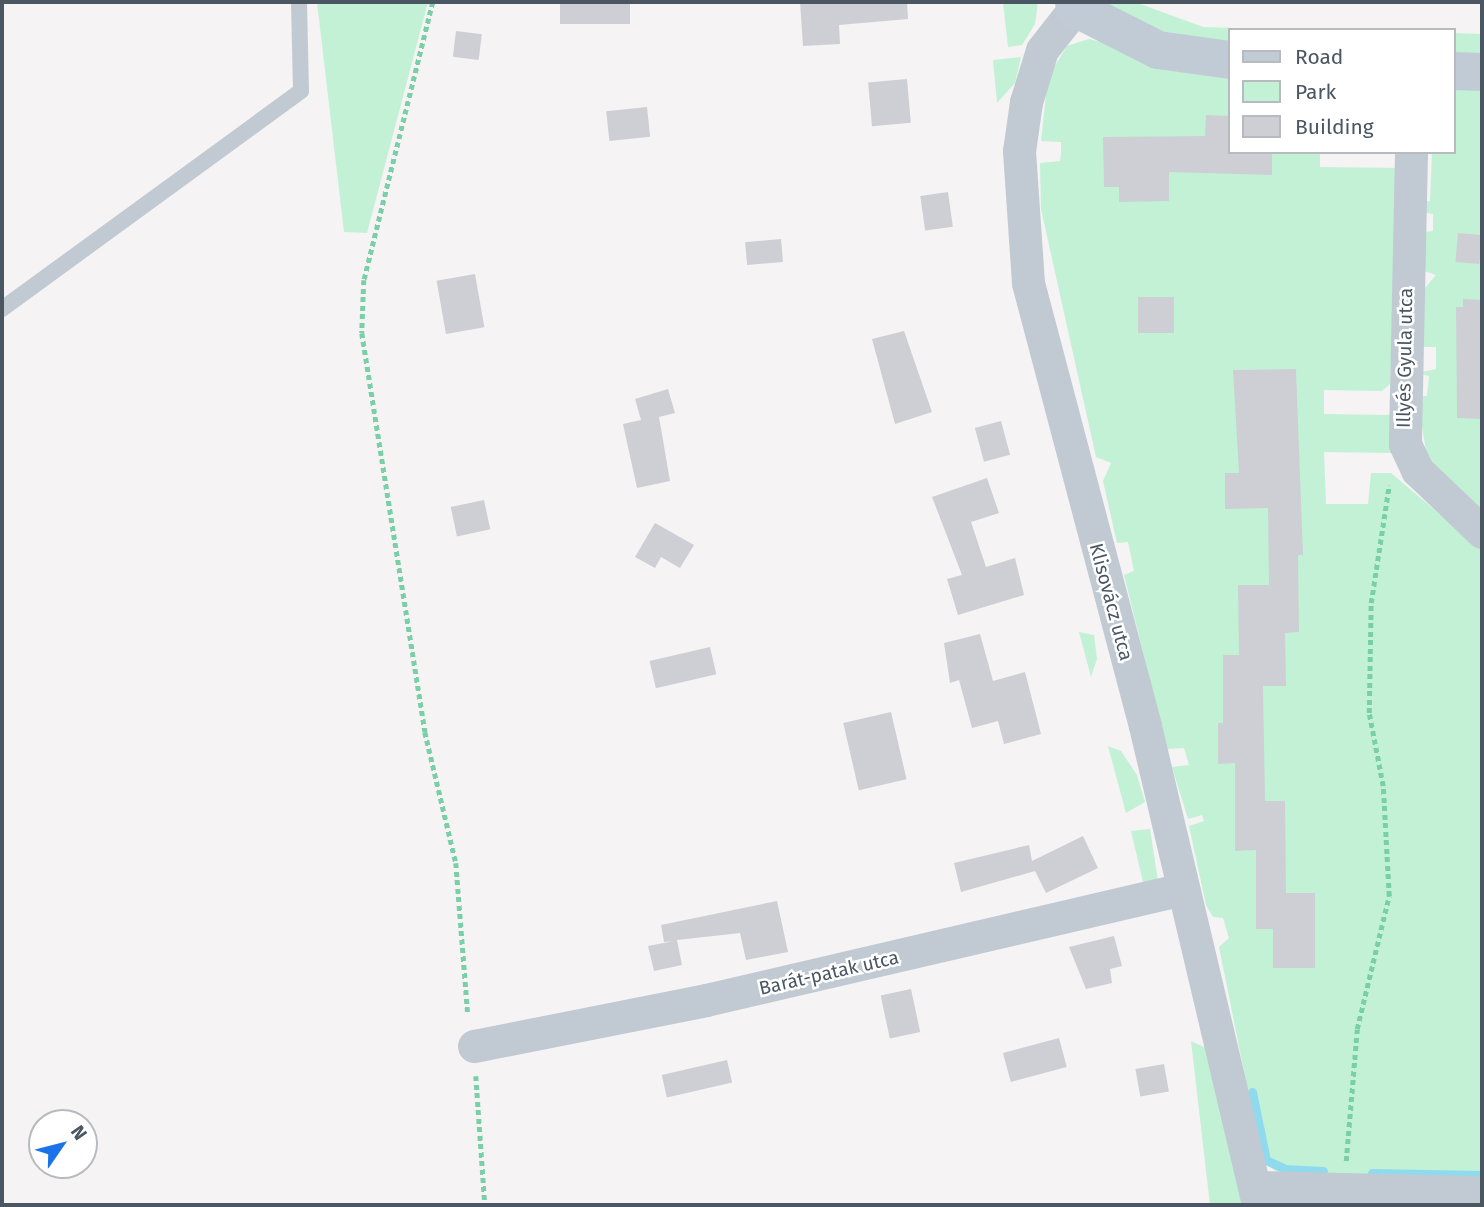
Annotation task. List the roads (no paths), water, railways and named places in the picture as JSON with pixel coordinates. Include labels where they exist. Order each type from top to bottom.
[{"type":"street","points":[[1073,5],[1158,50],[1228,60]]},
{"type":"street","name":"Klisovácz utca","points":[[1073,5],[1042,50],[1026,102],[1020,165],[1028,283],[1183,889],[1257,1196]]},
{"type":"street","points":[[1456,71],[1482,72]]},
{"type":"street","name":"Illyés Gyula utca","points":[[1410,154],[1402,430],[1417,470],[1482,532]]},
{"type":"street","name":"Barát-patak utca","points":[[474,1046],[719,997],[1183,889]]},
{"type":"street","points":[[1257,1196],[1343,1189],[1482,1192]]},
{"type":"lane","points":[[2,309],[301,91],[299,2]]},
{"type":"waterway","points":[[1252,1092],[1266,1160],[1285,1169],[1323,1171]]},
{"type":"waterway","points":[[1372,1173],[1482,1175]]}]
